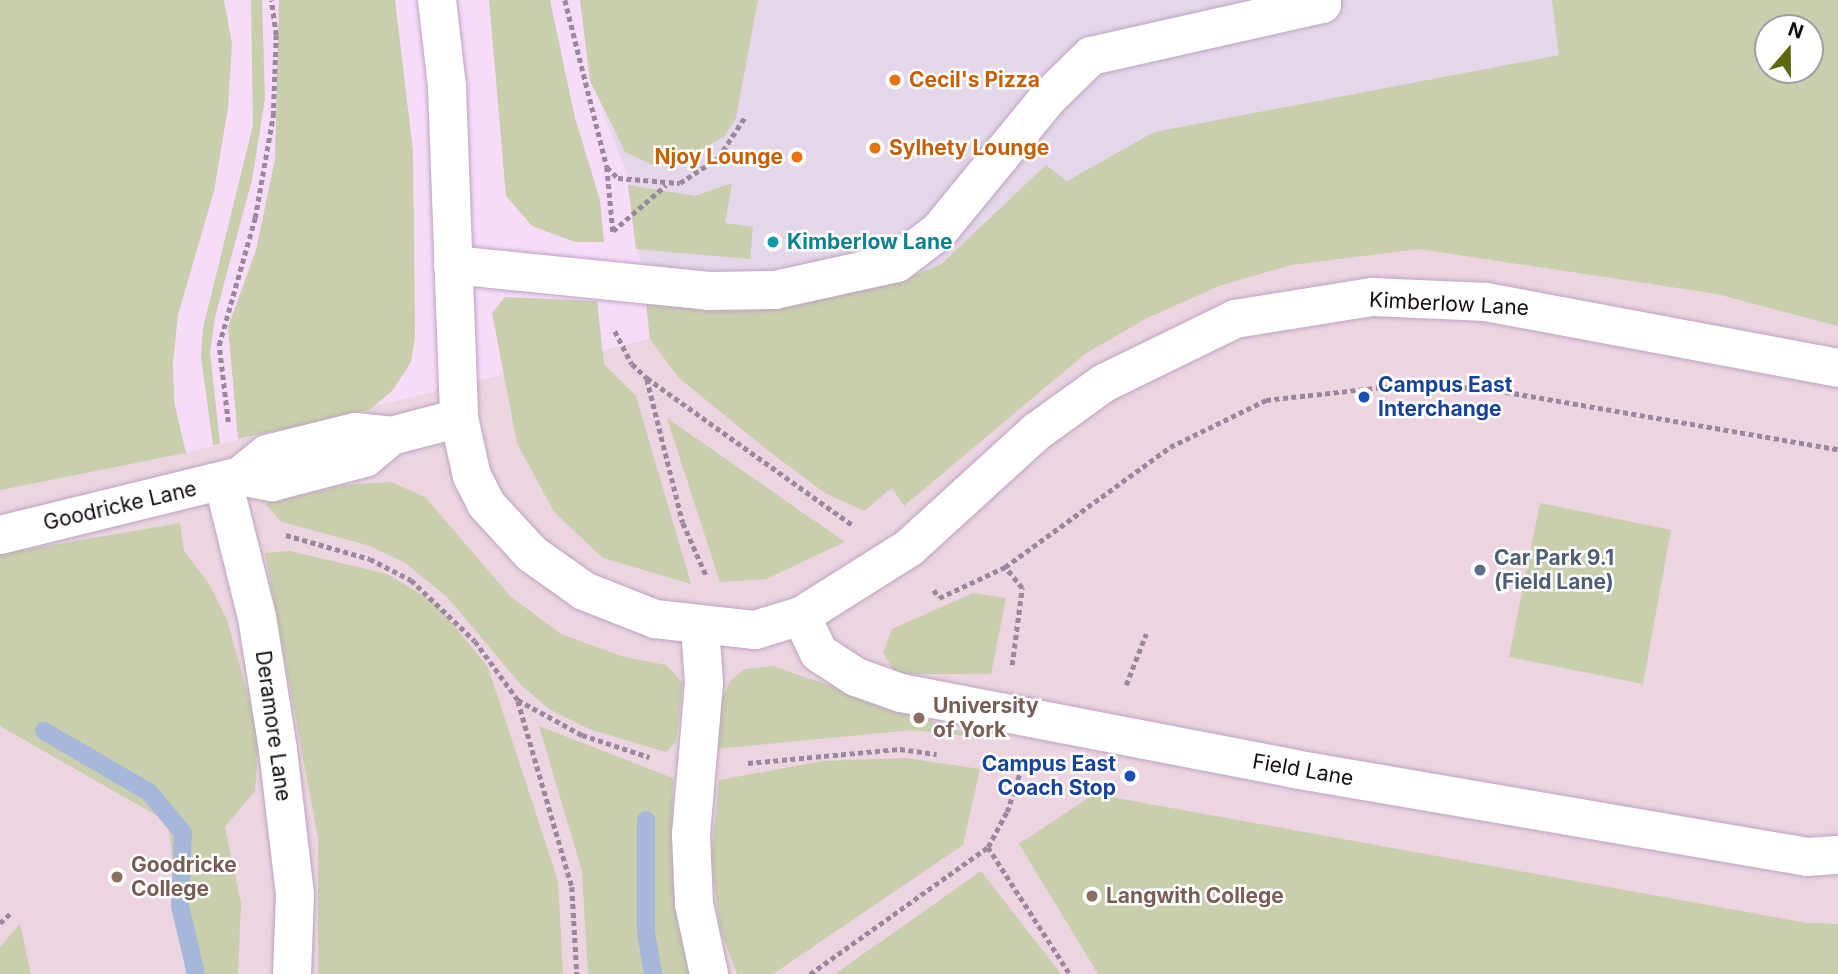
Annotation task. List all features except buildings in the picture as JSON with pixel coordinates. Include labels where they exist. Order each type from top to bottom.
[{"type":"street","name":"Kimberlow Lane","points":[[438,0],[447,87],[459,418],[463,448],[486,504],[532,554],[584,592],[614,606],[700,627],[755,630],[801,617],[909,548],[1036,432],[1104,383],[1235,319],[1296,307],[1373,297],[1486,302],[1838,368]]},
{"type":"street","points":[[453,264],[709,292],[775,290],[897,263],[939,231],[1047,99],[1091,56],[1332,2]]},
{"type":"street","name":"Goodricke Lane","points":[[0,535],[231,479],[272,482],[365,458],[391,436],[459,418]]},
{"type":"street","name":"Deramore Lane","points":[[231,479],[278,750],[295,895],[292,974]]},
{"type":"street","name":"Field Lane","points":[[801,617],[819,653],[856,677],[901,693],[1794,855],[1838,855]]},
{"type":"street","points":[[700,627],[704,683],[691,835],[694,904],[709,974]]},
{"type":"path","points":[[231,479],[231,447],[219,345],[255,218],[273,116],[276,34],[271,0]]},
{"type":"path","points":[[565,0],[607,167],[613,231],[612,282],[618,342],[647,378],[857,528],[886,510],[939,598],[1005,567],[1170,447],[1266,400],[1412,384],[1489,389],[1838,449]]},
{"type":"path","points":[[613,231],[666,185],[701,174],[733,142],[744,117]]},
{"type":"path","points":[[607,167],[618,178],[666,185]]},
{"type":"path","points":[[647,378],[683,523],[706,575],[700,627]]},
{"type":"path","points":[[810,974],[988,847],[1007,812],[1040,719],[1049,676],[1012,666],[1023,589],[1005,567]]},
{"type":"path","points":[[1113,684],[1126,686],[1146,634]]},
{"type":"path","points":[[518,700],[572,887],[577,974]]},
{"type":"path","points":[[988,847],[1070,974]]},
{"type":"path","points":[[0,923],[12,912]]},
{"type":"shaded area","name":"University of York","points":[[0,0],[133,321],[151,461],[649,339],[646,302],[887,286],[940,265],[1046,165],[1067,181],[1154,132],[1838,250],[1838,974],[0,974]]},
{"type":"shaded area","points":[[758,0],[1552,0],[1560,55],[1154,132],[1067,181],[1046,165],[940,265],[887,286],[646,302],[627,173],[601,107],[625,152],[702,151],[724,137],[736,117]]},
{"type":"green space","points":[[0,0],[224,0],[232,44],[228,108],[214,191],[178,315],[173,362],[174,401],[186,453],[0,490]]},
{"type":"green space","points":[[251,0],[262,0],[265,98],[252,180],[215,317],[210,352],[220,444],[213,445],[201,357],[203,328],[253,125]]},
{"type":"green space","points":[[279,0],[395,0],[413,151],[415,336],[411,362],[393,390],[369,410],[238,439],[228,327],[256,250],[275,159]]},
{"type":"green space","points":[[489,0],[550,0],[575,118],[600,200],[604,242],[575,242],[532,226],[506,196]]},
{"type":"green space","points":[[580,0],[758,0],[736,118],[724,137],[672,166],[652,165],[625,152],[590,81]]},
{"type":"green space","points":[[1552,0],[1838,0],[1838,326],[1717,294],[1419,249],[1291,265],[1219,286],[1147,318],[1085,354],[904,506],[892,488],[864,511],[825,493],[766,449],[679,378],[650,339],[646,302],[887,286],[940,265],[1046,165],[1067,181],[1154,132],[1559,55]]},
{"type":"green space","points":[[732,183],[725,223],[753,227],[750,259],[636,249],[628,185],[695,196]]},
{"type":"green space","points":[[505,297],[597,301],[604,364],[636,396],[691,584],[603,558],[554,512],[517,443],[492,313]]},
{"type":"green space","points":[[667,418],[845,542],[766,579],[720,582]]},
{"type":"green space","points":[[391,482],[425,497],[511,597],[561,634],[624,657],[666,665],[683,683],[676,742],[666,752],[589,729],[549,709],[522,686],[447,597],[404,562],[367,545],[282,522],[265,504],[345,485]]},
{"type":"green space","points":[[1540,503],[1671,530],[1643,684],[1509,657]]},
{"type":"green space","points":[[180,523],[184,551],[210,585],[227,620],[259,735],[255,791],[225,827],[241,903],[238,974],[186,974],[168,822],[0,726],[0,554]]},
{"type":"green space","points":[[290,551],[387,574],[435,603],[488,667],[558,881],[563,974],[318,974],[318,838],[265,553]]},
{"type":"green space","points":[[973,593],[1006,598],[991,674],[896,674],[883,653],[892,629]]},
{"type":"green space","points":[[773,666],[981,738],[912,730],[716,749],[721,700],[730,681],[745,669]]},
{"type":"green space","points":[[539,726],[673,778],[673,883],[692,974],[588,974],[582,871]]},
{"type":"green space","points":[[905,758],[980,769],[963,845],[773,974],[737,974],[720,929],[711,859],[719,780],[823,761]]},
{"type":"green space","points":[[1094,794],[1807,923],[1838,924],[1838,974],[1098,974],[1019,844]]},
{"type":"green space","points":[[981,871],[1061,974],[835,974]]},
{"type":"green space","points":[[20,924],[31,974],[0,974],[0,947]]},
{"type":"waterway","points":[[44,731],[149,792],[183,833],[180,906],[196,974]]},
{"type":"waterway","points":[[646,820],[646,932],[653,974]]},
{"type":"place","name":"Cecil's Pizza","points":[[895,80]]},
{"type":"place","name":"Sylhety Lounge","points":[[875,148]]},
{"type":"place","name":"Njoy Lounge","points":[[797,157]]},
{"type":"place","name":"Kimberlow Lane","points":[[773,242]]},
{"type":"place","name":"Campus East Interchange","points":[[1364,397]]},
{"type":"place","name":"Car Park 9.1 (Field Lane)","points":[[1480,570]]},
{"type":"place","name":"University of York","points":[[919,718]]},
{"type":"place","name":"Campus East Coach Stop","points":[[1130,776]]},
{"type":"place","name":"Goodricke College","points":[[117,877]]},
{"type":"place","name":"Langwith College","points":[[1092,896]]}]
